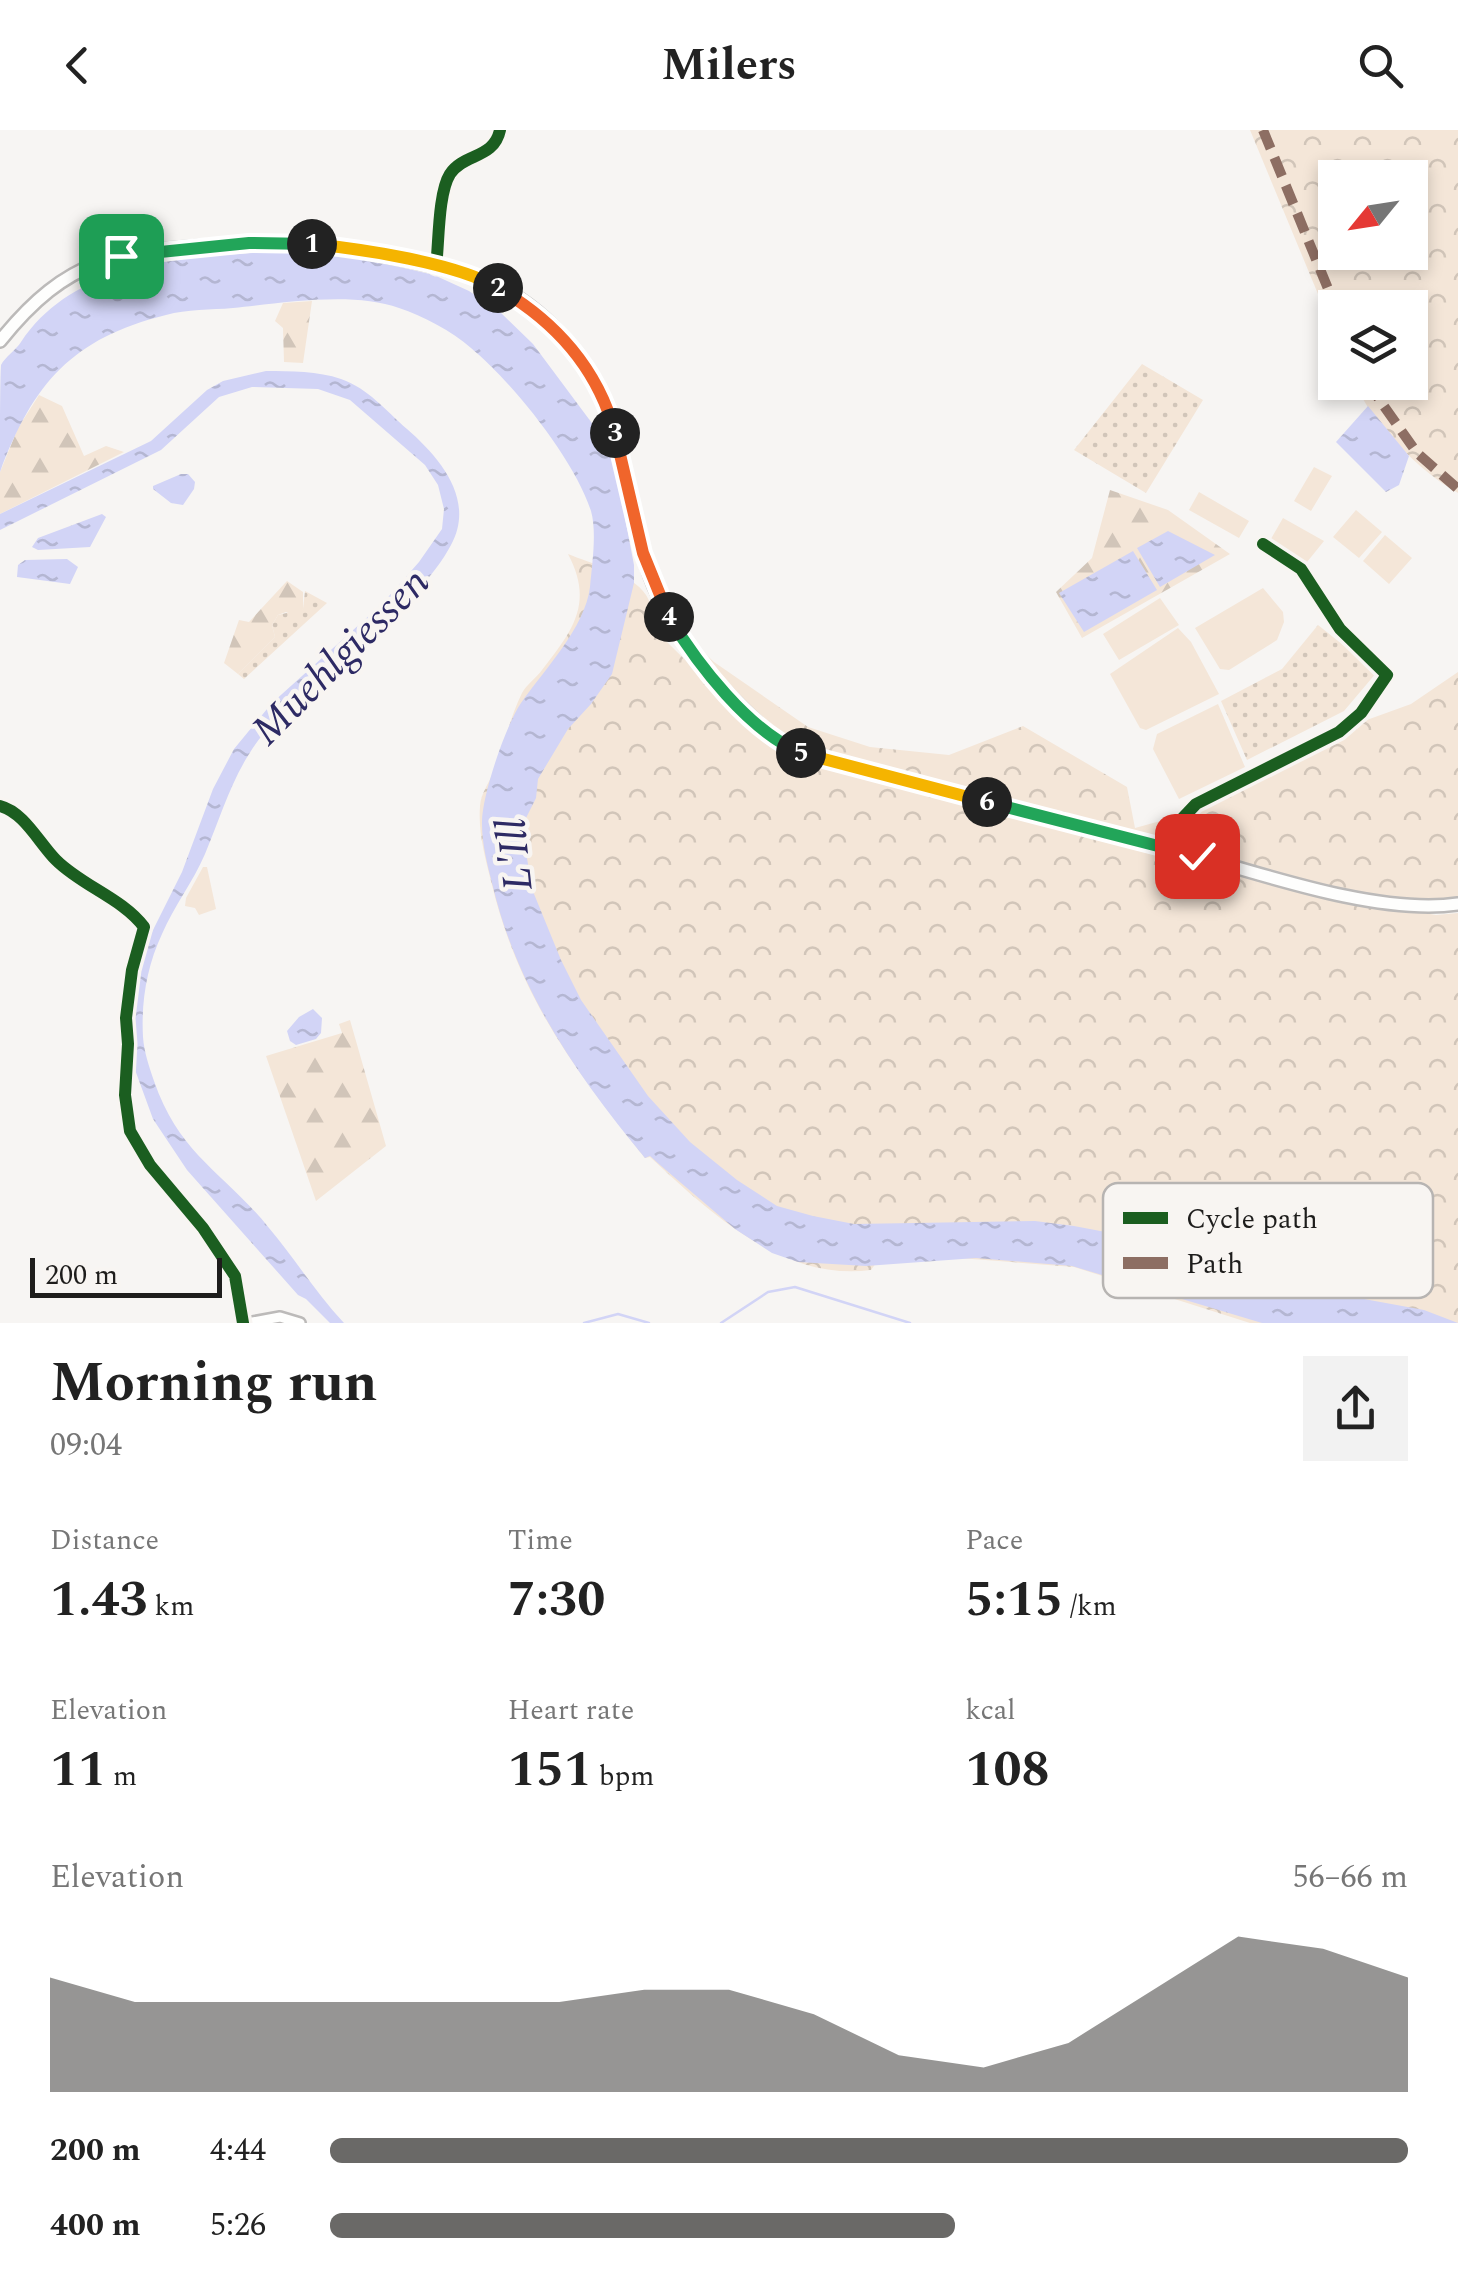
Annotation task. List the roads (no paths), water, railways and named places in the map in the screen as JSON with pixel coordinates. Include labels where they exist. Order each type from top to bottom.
[{"type":"main road","points":[[0,341],[36,298],[81,268],[110,258],[277,242],[345,248],[490,283],[546,321],[588,369],[606,404],[643,553],[666,612],[714,680],[775,740],[808,756],[1309,887],[1409,905],[1458,904]]},
{"type":"street","points":[[436,267],[446,180],[461,163],[492,148],[500,130]]},
{"type":"street","points":[[1171,848],[1178,824],[1196,804],[1338,732],[1361,713],[1387,675],[1340,629],[1301,570],[1263,544]]},
{"type":"street","points":[[247,1323],[280,1317],[300,1323]]},
{"type":"water","name":"L'Ill","points":[[271,252],[353,256],[434,275],[469,291],[500,312],[533,344],[603,438],[615,466],[634,583],[612,674],[568,729],[538,779],[536,798],[526,818],[527,858],[532,889],[581,1000],[648,1096],[690,1142],[777,1206],[854,1224],[1035,1221],[1103,1232],[1103,1275],[1072,1266],[976,1258],[866,1266],[798,1262],[772,1253],[735,1229],[650,1156],[645,1158],[573,1062],[533,995],[517,959],[492,883],[482,831],[490,780],[515,713],[562,648],[587,602],[594,549],[593,519],[583,491],[557,446],[505,381],[471,348],[418,315],[360,300],[174,313],[105,337],[60,369],[27,413],[0,472],[1,365],[44,315],[70,294],[101,279],[133,268]]},
{"type":"water","points":[[266,371],[332,376],[368,394],[442,466],[457,495],[459,511],[451,545],[417,591],[275,721],[251,751],[200,864],[162,934],[144,997],[146,1054],[154,1081],[177,1128],[204,1162],[269,1228],[344,1323],[330,1323],[298,1295],[187,1170],[153,1119],[134,1067],[131,999],[149,938],[182,872],[213,789],[234,749],[272,703],[382,604],[419,562],[442,529],[444,509],[438,485],[425,465],[350,400],[318,389],[252,387],[219,397],[161,450],[0,530],[0,514],[151,441],[207,390],[223,381]]},
{"type":"water","points":[[1368,406],[1409,456],[1399,485],[1386,492],[1336,442]]},
{"type":"water","points":[[188,474],[195,482],[183,505],[171,503],[153,489],[153,486]]},
{"type":"water","points":[[102,514],[106,517],[90,547],[32,547],[38,538]]},
{"type":"water","points":[[1168,531],[1215,555],[1160,587],[1137,548]]},
{"type":"water","points":[[1133,551],[1157,590],[1084,632],[1059,593]]},
{"type":"water","points":[[67,559],[78,567],[70,584],[17,577],[18,565],[25,560]]},
{"type":"water","points":[[313,1009],[322,1018],[321,1033],[316,1039],[296,1045],[287,1031]]},
{"type":"water","points":[[1179,1298],[1358,1298],[1424,1310],[1458,1323],[1262,1323]]},
{"type":"waterway","name":"Muehlgiessen","points":[[721,1323],[768,1292],[795,1287],[910,1323]]},
{"type":"waterway","name":"Muehlgiessen","points":[[584,1323],[618,1314],[649,1323]]}]
